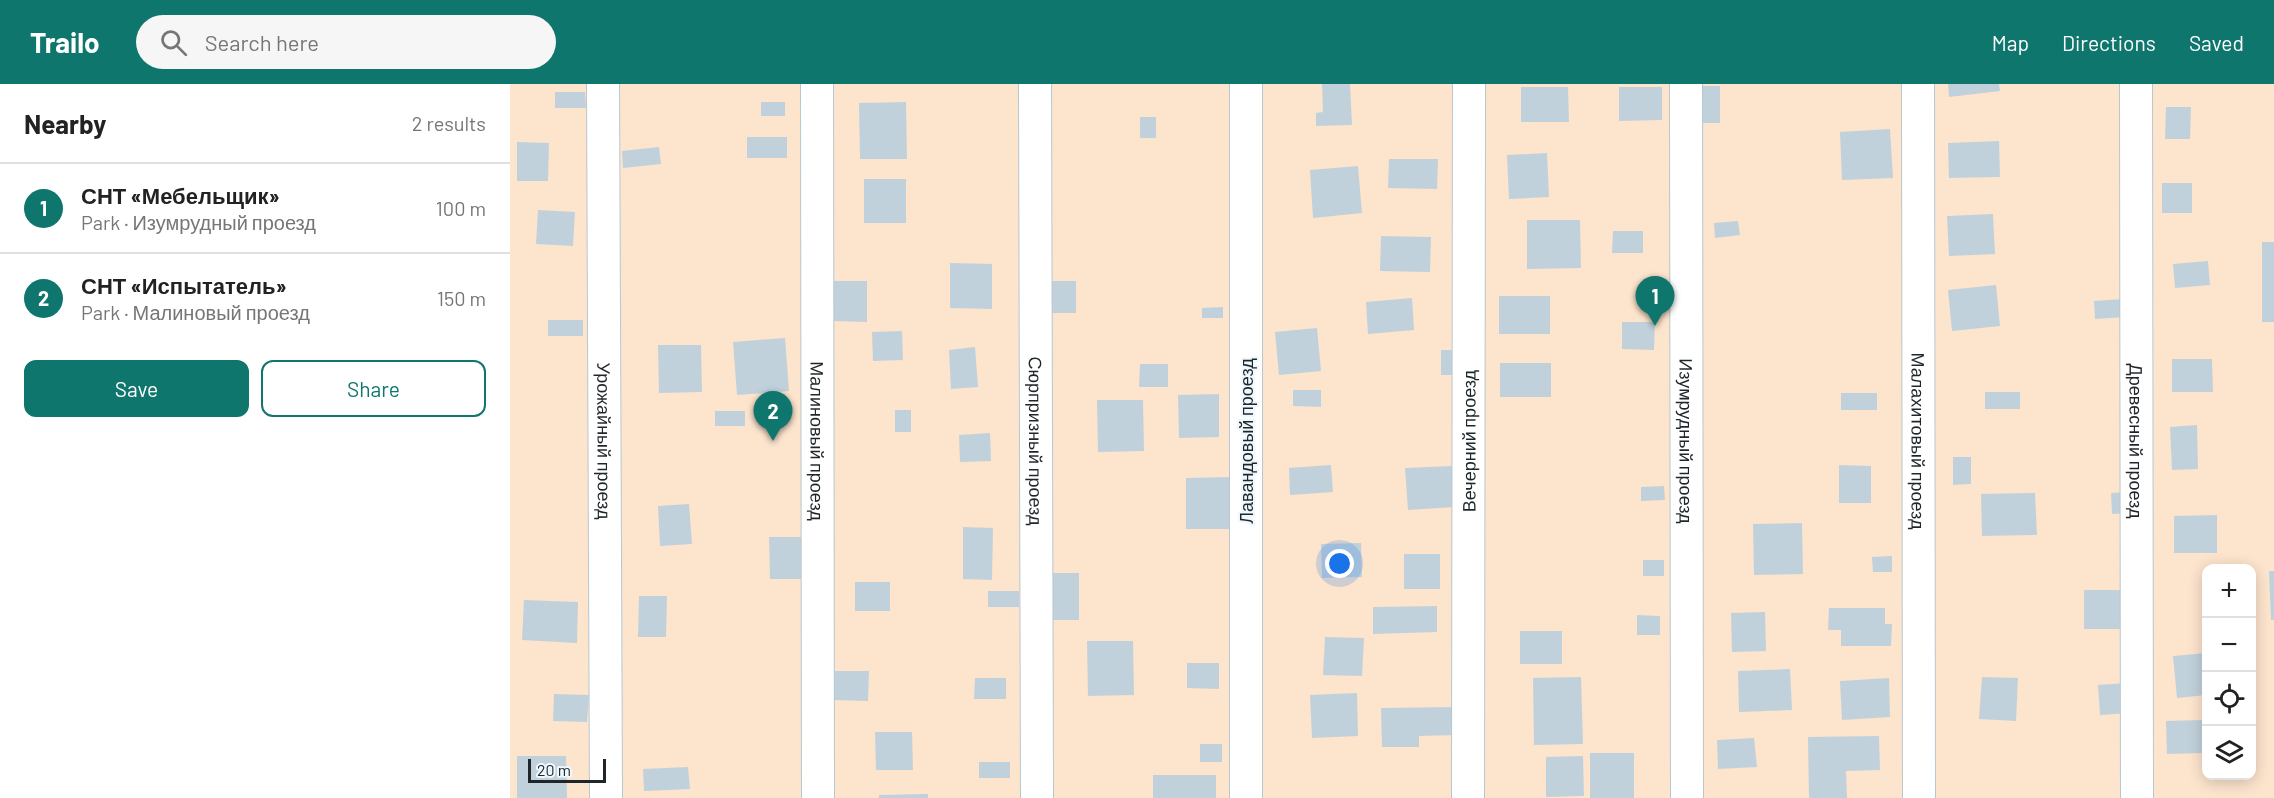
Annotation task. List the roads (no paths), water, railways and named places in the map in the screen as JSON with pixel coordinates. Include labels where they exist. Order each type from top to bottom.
[{"type":"street","name":"Урожайный проезд","points":[[603,84],[606,798]]},
{"type":"street","name":"Малиновый проезд","points":[[818,84],[818,798]]},
{"type":"street","name":"Сюрпризный проезд","points":[[1035,84],[1037,798]]},
{"type":"street","name":"Лавандовый проезд","points":[[1246,84],[1246,798]]},
{"type":"street","name":"Вечерний проезд","points":[[1468,798],[1469,84]]},
{"type":"street","name":"Изумрудный проезд","points":[[1686,84],[1687,798]]},
{"type":"street","name":"Малахитовый проезд","points":[[1918,84],[1919,798]]},
{"type":"street","name":"Древесный проезд","points":[[2136,84],[2138,798]]},
{"type":"place","name":"СНТ «Мебельщик»","points":[[1655,326]]},
{"type":"place","name":"СНТ «Испытатель»","points":[[773,441]]}]
